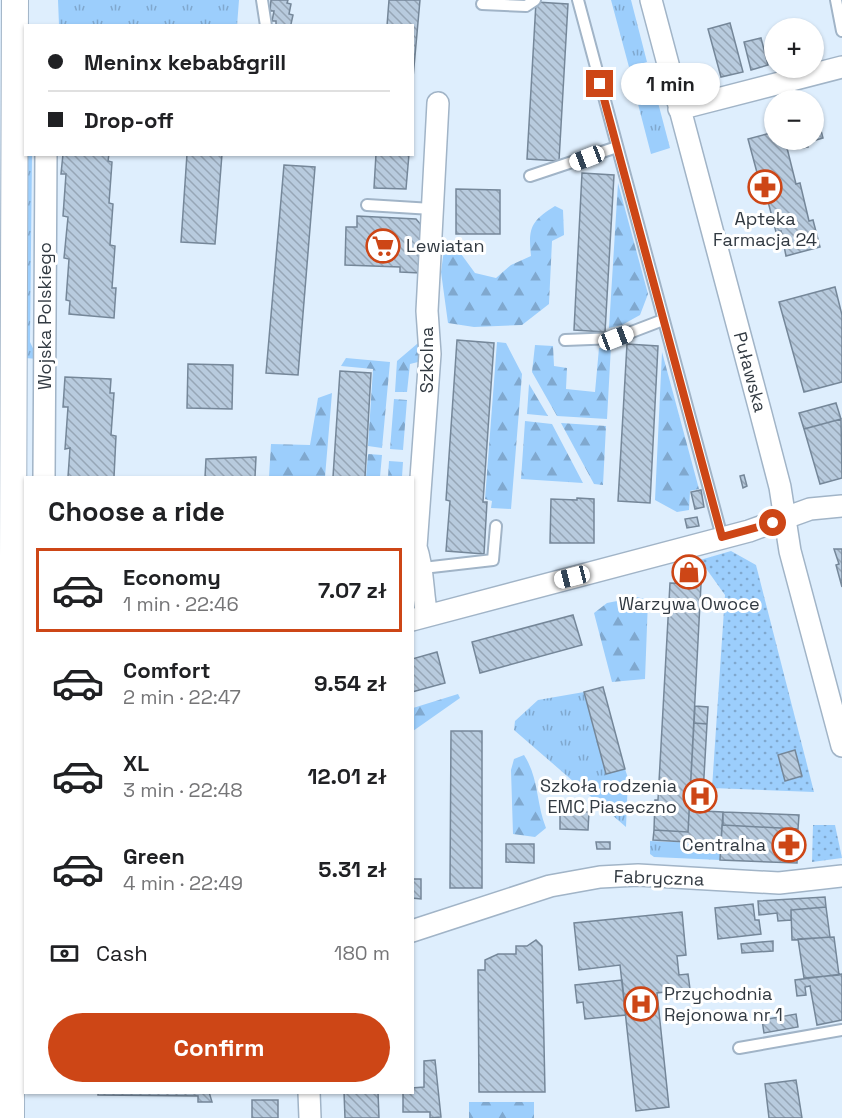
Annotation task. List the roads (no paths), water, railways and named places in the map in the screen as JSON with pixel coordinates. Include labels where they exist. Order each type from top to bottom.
[{"type":"street","name":"Wojska Polskiego","points":[[11,1118],[6,1040],[13,727],[20,59],[15,0]]},
{"type":"street","name":"Puławska","points":[[651,0],[761,414],[786,520],[790,551],[842,746]]},
{"type":"street","points":[[679,109],[842,67]]},
{"type":"street","name":"Szkolna","points":[[438,103],[427,311],[430,354],[416,547],[423,568],[420,618],[786,520],[810,509],[842,506]]},
{"type":"street","name":"Wojska Polskiego","points":[[44,476],[46,156]]},
{"type":"street","name":"Fabryczna","points":[[414,930],[550,886],[600,877],[638,875],[779,884],[842,876]]},
{"type":"street","points":[[309,1094],[310,1118]]},
{"type":"lane","points":[[262,0],[266,24]]},
{"type":"lane","points":[[482,4],[526,6],[535,0]]},
{"type":"lane","points":[[578,0],[722,537]]},
{"type":"lane","points":[[836,0],[842,31]]},
{"type":"lane","points":[[530,176],[617,147]]},
{"type":"lane","points":[[368,205],[432,209]]},
{"type":"lane","points":[[566,340],[616,338],[663,320]]},
{"type":"lane","points":[[423,568],[493,560],[496,526]]},
{"type":"lane","points":[[740,1048],[842,1030]]},
{"type":"place","name":"Apteka Farmacja 24","points":[[765,187]]},
{"type":"place","name":"Lewiatan","points":[[383,246]]},
{"type":"place","name":"Warzywa Owoce","points":[[689,572]]},
{"type":"place","name":"Szkoła rodzenia EMC Piaseczno","points":[[700,796]]},
{"type":"place","name":"Centralna","points":[[789,845]]},
{"type":"place","name":"Przychodnia Rejonowa nr 1","points":[[641,1004]]}]
